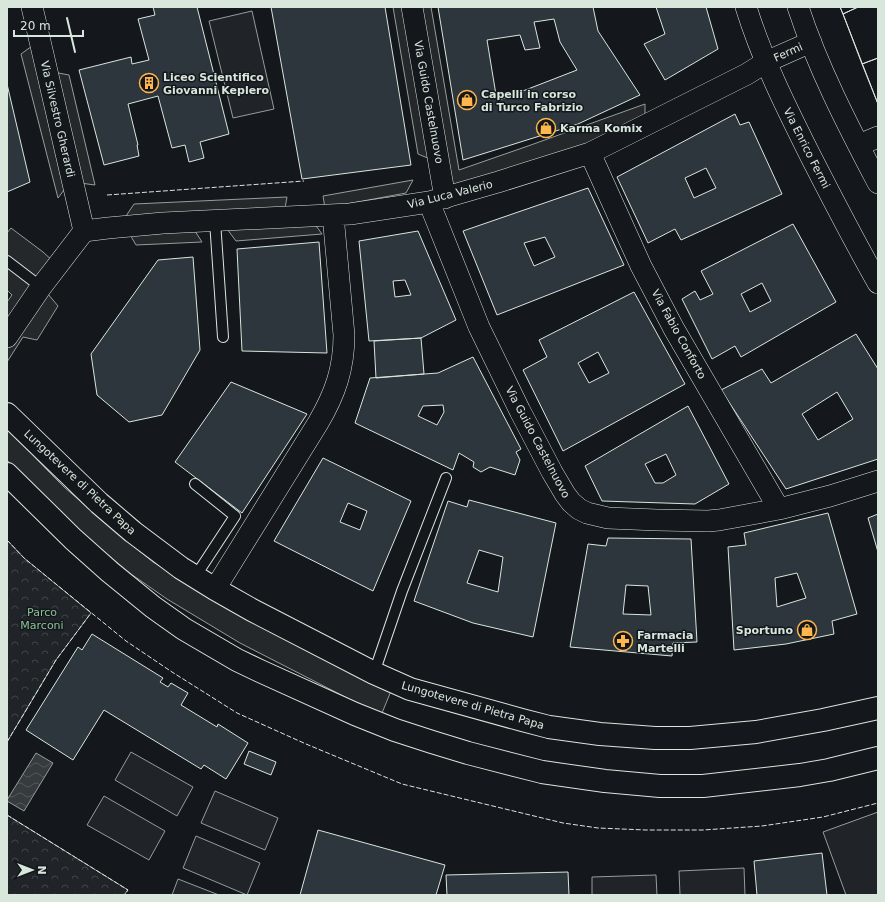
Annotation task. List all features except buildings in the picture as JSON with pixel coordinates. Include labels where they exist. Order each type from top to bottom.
[{"type":"street","name":"Via Silvestro Gherardi","points":[[32,7],[84,231]]},
{"type":"street","name":"Via Guido Castelnuovo","points":[[412,7],[437,200],[479,327],[552,472],[565,494],[574,505],[587,513],[608,518],[708,521],[779,509],[830,496],[878,481]]},
{"type":"street","name":"Via Enrico Fermi","points":[[746,7],[766,62],[793,121],[878,283]]},
{"type":"street","points":[[798,7],[825,77],[878,183]]},
{"type":"street","name":"Fermi","points":[[766,62],[811,42]]},
{"type":"street","name":"Via Luca Valerio","points":[[84,231],[163,223],[350,214],[437,200],[590,153],[747,74],[766,62]]},
{"type":"street","points":[[859,146],[878,137]]},
{"type":"street","name":"Via Fabio Conforto","points":[[590,153],[641,266],[674,329],[779,509]]},
{"type":"street","points":[[215,589],[320,419],[337,383],[343,355],[344,335],[333,215]]},
{"type":"street","points":[[7,337],[41,287],[84,231]]},
{"type":"street","name":"Lungotevere di Pietra Papa","points":[[7,414],[116,518],[150,545],[195,577],[252,610],[374,673],[410,689],[549,727],[581,732],[655,738],[690,738],[756,732],[878,708]]},
{"type":"street","points":[[7,474],[74,540],[110,572],[153,607],[184,629],[260,672],[355,714],[425,740],[542,772],[605,781],[660,786],[703,786],[800,775],[829,770],[878,758]]},
{"type":"lane","points":[[215,221],[223,337]]},
{"type":"lane","points":[[7,261],[41,287]]},
{"type":"lane","points":[[374,673],[402,591],[446,478]]},
{"type":"lane","points":[[195,484],[235,516],[195,577]]},
{"type":"green space","points":[[252,11],[274,109],[233,118],[209,21]]},
{"type":"green space","name":"Parco Marconi","points":[[7,540],[24,558],[91,613],[56,660],[7,742]]},
{"type":"green space","points":[[131,752],[193,787],[177,816],[115,780]]},
{"type":"green space","points":[[215,791],[278,818],[265,850],[201,823]]},
{"type":"green space","points":[[104,796],[165,831],[149,860],[87,825]]},
{"type":"green space","points":[[878,812],[878,895],[846,895],[823,832]]},
{"type":"green space","points":[[7,815],[128,890],[124,895],[7,895]]},
{"type":"green space","points":[[196,836],[260,863],[247,895],[183,868]]},
{"type":"green space","points":[[744,868],[745,895],[680,895],[679,871]]},
{"type":"green space","points":[[656,875],[657,895],[592,895],[592,877]]},
{"type":"green space","points":[[178,879],[219,895],[172,895]]},
{"type":"shaded area","points":[[393,7],[405,7],[430,159],[418,154]]},
{"type":"shaded area","points":[[420,7],[431,7],[459,170],[645,104],[645,120],[599,140],[453,191]]},
{"type":"shaded area","points":[[32,46],[67,186],[58,198],[21,54]]},
{"type":"shaded area","points":[[53,72],[69,75],[95,185],[80,183]]},
{"type":"shaded area","points":[[413,180],[406,193],[325,208],[323,196]]},
{"type":"shaded area","points":[[287,197],[285,208],[126,216],[134,204]]},
{"type":"shaded area","points":[[314,223],[322,234],[236,241],[227,229]]},
{"type":"shaded area","points":[[11,228],[43,252],[65,272],[48,294],[58,306],[37,340],[23,337],[7,362],[7,302],[12,295],[7,290],[7,233]]},
{"type":"shaded area","points":[[195,231],[202,242],[136,245],[129,233]]},
{"type":"shaded area","points":[[7,428],[64,487],[153,562],[242,616],[349,672],[391,691],[382,713],[353,701],[240,643],[167,599],[131,574],[96,545],[7,460]]},
{"type":"water","points":[[36,753],[53,763],[24,811],[7,800]]},
{"type":"fence","points":[[107,195],[304,181]]},
{"type":"fence","points":[[7,540],[24,558],[126,641],[237,713],[306,744],[402,784],[563,823],[598,828],[646,830],[703,830],[762,826],[823,817],[878,803]]},
{"type":"fence","points":[[7,742],[56,660],[91,613]]},
{"type":"fence","points":[[7,815],[128,890],[124,895]]},
{"type":"wall","points":[[67,18],[75,52]]},
{"type":"place","name":"Liceo Scientifico Giovanni Keplero","points":[[149,83]]},
{"type":"place","name":"Capelli in corso di Turco Fabrizio","points":[[467,100]]},
{"type":"place","name":"Karma Komix","points":[[546,128]]},
{"type":"place","name":"Sportuno","points":[[807,630]]},
{"type":"place","name":"Farmacia Martelli","points":[[623,641]]}]
